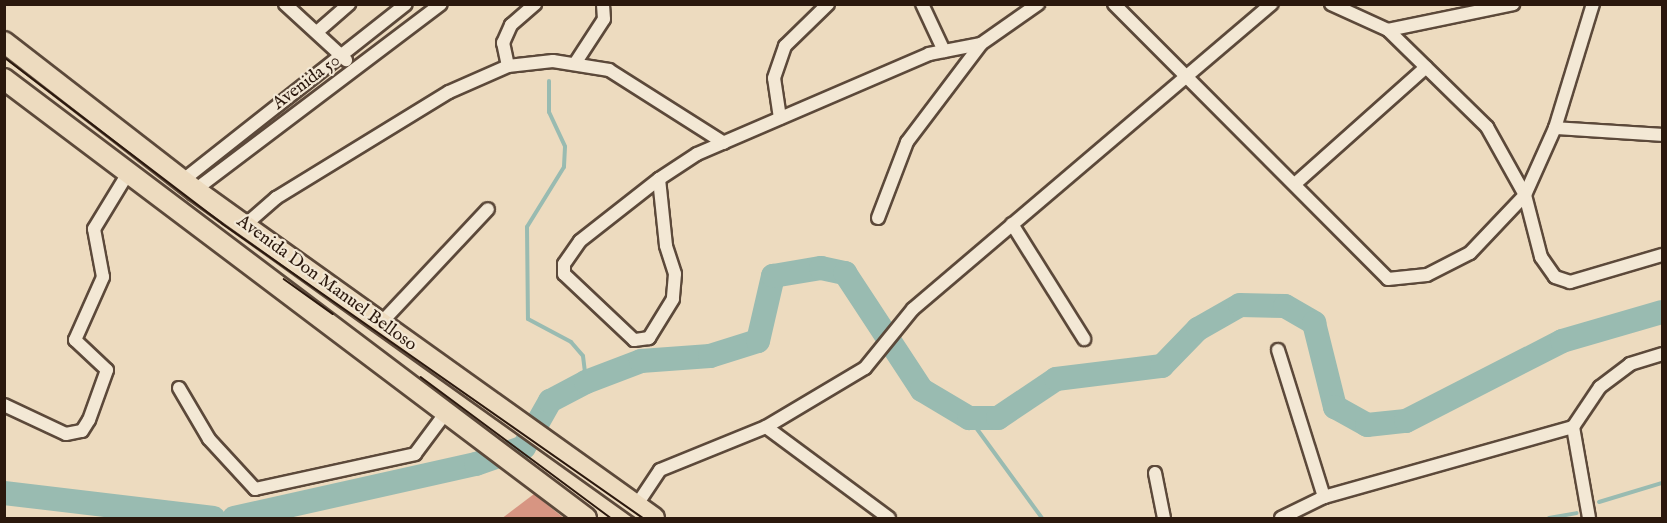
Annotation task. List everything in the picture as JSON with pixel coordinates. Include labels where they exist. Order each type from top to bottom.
[{"type":"main road","name":"Avenida Don Manuel Belloso","points":[[4,42],[188,186],[654,519]]},
{"type":"main road","name":"Avenida Don Manuel Belloso","points":[[4,79],[127,175],[495,447],[586,519]]},
{"type":"street","points":[[285,4],[343,56],[353,70]]},
{"type":"street","points":[[317,32],[349,4]]},
{"type":"street","name":"Avenida 50","points":[[188,186],[406,4]]},
{"type":"street","name":"Avenida 50","points":[[188,186],[353,70],[441,4]]},
{"type":"street","points":[[508,66],[503,43],[511,25],[535,4]]},
{"type":"street","points":[[576,62],[604,19],[603,4]]},
{"type":"street","points":[[780,118],[774,78],[785,46],[828,4]]},
{"type":"street","points":[[922,4],[944,51]]},
{"type":"street","points":[[878,218],[907,142],[981,44],[1038,4]]},
{"type":"street","points":[[1114,4],[1183,75],[1296,183],[1388,279],[1427,275],[1470,253],[1525,195],[1555,128],[1593,4]]},
{"type":"street","points":[[636,506],[660,470],[766,427],[865,368],[913,309],[1183,75],[1272,4]]},
{"type":"street","points":[[1331,4],[1388,30],[1487,127],[1525,195],[1540,257],[1555,277],[1570,282],[1662,255]]},
{"type":"street","points":[[1388,30],[1513,4]]},
{"type":"street","points":[[659,179],[666,246],[675,274],[673,299],[650,338],[634,340],[564,274],[564,264],[580,242],[659,179],[724,143],[944,51],[981,44]]},
{"type":"street","points":[[244,226],[276,198],[449,92],[508,66],[576,62],[609,70],[724,143]]},
{"type":"street","points":[[1296,183],[1426,67]]},
{"type":"street","points":[[1555,128],[1662,135]]},
{"type":"street","points":[[4,405],[66,434],[82,431],[89,420],[107,369],[75,340],[103,277],[94,228],[127,175]]},
{"type":"street","points":[[381,323],[488,209]]},
{"type":"street","points":[[1012,224],[1084,339]]},
{"type":"street","points":[[1278,350],[1324,497]]},
{"type":"street","points":[[1281,519],[1324,497],[1573,427],[1600,387],[1630,364],[1662,354]]},
{"type":"street","points":[[179,388],[209,439],[255,489],[415,454],[447,411]]},
{"type":"street","points":[[766,427],[889,519]]},
{"type":"street","points":[[1573,427],[1589,519]]},
{"type":"street","points":[[1155,473],[1164,519]]},
{"type":"building","points":[[534,494],[565,519],[501,519]]},
{"type":"waterway","points":[[549,81],[549,112],[565,147],[564,167],[527,227],[528,319],[571,342],[583,356],[586,382]]},
{"type":"waterway","points":[[234,518],[476,464],[524,447],[550,401],[586,382],[641,361],[710,356],[758,341],[773,276],[821,268],[845,273],[922,390],[969,418],[998,418],[1056,379],[1162,366],[1198,329],[1240,305],[1285,306],[1314,323],[1335,407],[1367,425],[1406,421],[1562,341],[1662,312]]},
{"type":"waterway","points":[[969,418],[1042,518]]},
{"type":"waterway","points":[[1599,502],[1662,483]]},
{"type":"waterway","points":[[4,493],[214,518]]},
{"type":"waterway","points":[[1549,518],[1577,513]]},
{"type":"tram line","points":[[4,57],[223,224],[643,518]]},
{"type":"tram line","points":[[284,279],[333,314]]},
{"type":"tram line","points":[[421,377],[611,518]]}]
